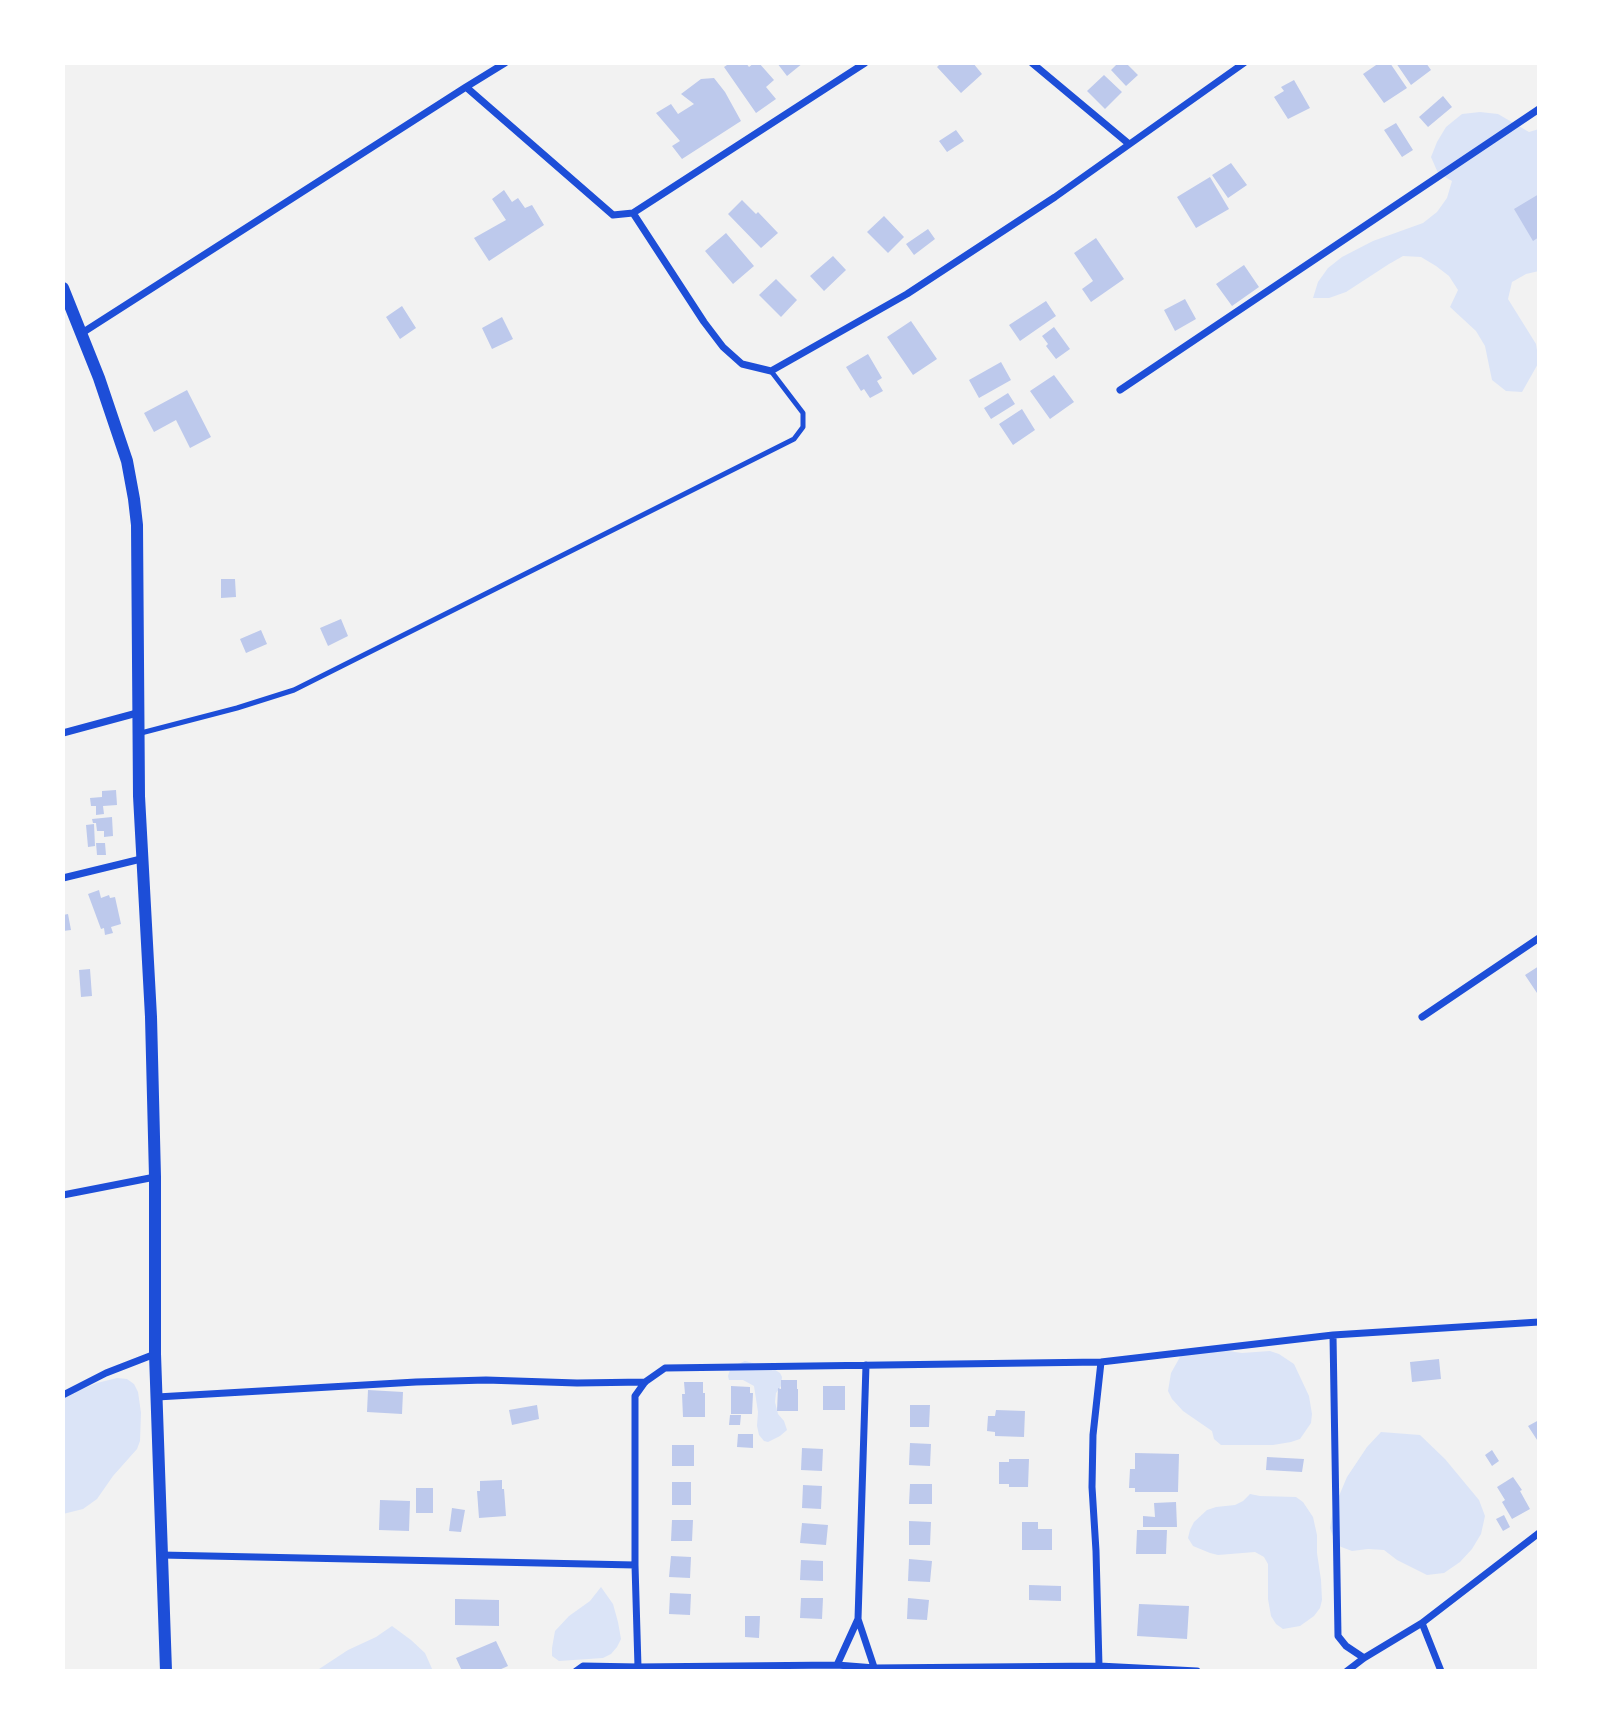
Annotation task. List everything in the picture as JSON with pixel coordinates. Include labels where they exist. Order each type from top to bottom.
[{"type":"street","points":[[82,333],[505,63]]},
{"type":"street","points":[[466,87],[613,215],[633,213],[865,63]]},
{"type":"street","points":[[1032,63],[1129,144]]},
{"type":"street","points":[[633,213],[723,347],[741,364],[771,371],[907,294],[1055,197],[1244,63]]},
{"type":"street","points":[[1120,390],[1539,109]]},
{"type":"street","points":[[63,288],[100,379],[127,461],[137,525],[137,713],[141,859],[151,1017],[155,1177],[155,1354],[166,1671]]},
{"type":"street","points":[[63,733],[137,713]]},
{"type":"street","points":[[63,878],[141,859]]},
{"type":"street","points":[[1422,1017],[1539,938]]},
{"type":"street","points":[[63,1195],[155,1177]]},
{"type":"street","points":[[638,1667],[635,1396],[645,1382],[665,1368],[1101,1362],[1333,1335],[1539,1322]]},
{"type":"street","points":[[1333,1335],[1338,1636],[1346,1646],[1364,1658]]},
{"type":"street","points":[[63,1395],[106,1373],[155,1354]]},
{"type":"street","points":[[1100,1667],[1092,1487],[1093,1435],[1101,1362]]},
{"type":"street","points":[[866,1365],[858,1619],[875,1669]]},
{"type":"street","points":[[157,1397],[416,1381],[645,1382]]},
{"type":"street","points":[[1347,1671],[1422,1623],[1539,1533]]},
{"type":"street","points":[[161,1555],[635,1565]]},
{"type":"street","points":[[837,1665],[858,1619]]},
{"type":"street","points":[[1422,1623],[1441,1671]]},
{"type":"street","points":[[576,1671],[583,1666],[837,1665],[875,1669],[1100,1667],[1197,1671]]},
{"type":"lane","points":[[138,734],[294,690],[794,439],[803,427],[803,413],[771,371]]},
{"type":"shaded area","points":[[1462,114],[1498,114],[1529,132],[1539,129],[1539,271],[1526,274],[1512,282],[1508,299],[1536,344],[1539,362],[1522,392],[1506,391],[1492,380],[1485,346],[1476,331],[1450,307],[1458,290],[1449,276],[1421,257],[1403,256],[1346,292],[1329,298],[1313,298],[1318,282],[1328,268],[1342,257],[1373,241],[1423,223],[1437,212],[1447,198],[1452,181],[1438,173],[1431,157],[1437,142],[1446,127]]},
{"type":"shaded area","points":[[1206,1346],[1242,1353],[1270,1351],[1294,1364],[1309,1396],[1312,1414],[1311,1423],[1300,1439],[1273,1445],[1221,1445],[1214,1439],[1212,1431],[1183,1411],[1168,1391],[1171,1373],[1180,1357],[1187,1351]]},
{"type":"shaded area","points":[[745,1361],[772,1368],[782,1377],[775,1402],[787,1430],[768,1442],[759,1435],[754,1386],[743,1380],[729,1380],[731,1367]]},
{"type":"shaded area","points":[[117,1378],[127,1379],[134,1384],[138,1392],[141,1413],[137,1449],[97,1499],[83,1509],[63,1514],[63,1397]]},
{"type":"shaded area","points":[[1381,1432],[1420,1435],[1445,1459],[1479,1500],[1485,1516],[1481,1534],[1460,1562],[1444,1573],[1427,1575],[1397,1560],[1384,1550],[1352,1551],[1336,1545],[1330,1528],[1333,1510],[1347,1477],[1367,1447]]},
{"type":"shaded area","points":[[1250,1494],[1296,1497],[1313,1517],[1322,1600],[1314,1616],[1300,1626],[1283,1629],[1271,1616],[1268,1564],[1264,1557],[1255,1552],[1218,1555],[1210,1553],[1193,1546],[1188,1538],[1194,1522],[1207,1510],[1235,1505]]},
{"type":"shaded area","points":[[601,1587],[613,1604],[618,1622],[621,1639],[617,1647],[603,1658],[559,1661],[552,1656],[555,1631],[569,1616],[590,1601]]},
{"type":"shaded area","points":[[392,1626],[425,1653],[433,1671],[316,1671],[348,1650]]},
{"type":"building","points":[[730,63],[746,63],[749,67],[759,63],[774,80],[766,87],[776,99],[756,113],[724,67]]},
{"type":"building","points":[[777,63],[803,63],[787,76]]},
{"type":"building","points":[[941,63],[973,63],[982,74],[961,93],[937,67]]},
{"type":"building","points":[[1118,63],[1126,63],[1138,75],[1126,86],[1111,70]]},
{"type":"building","points":[[1379,63],[1390,63],[1407,88],[1384,103],[1363,74]]},
{"type":"building","points":[[1396,63],[1426,63],[1431,70],[1411,85]]},
{"type":"building","points":[[1104,75],[1122,92],[1105,109],[1087,91]]},
{"type":"building","points":[[714,78],[741,121],[682,159],[672,146],[680,141],[656,113],[671,104],[678,114],[694,104],[681,94],[701,79]]},
{"type":"building","points":[[1294,80],[1310,108],[1288,119],[1274,97],[1284,91],[1281,87]]},
{"type":"building","points":[[1443,96],[1452,107],[1428,127],[1419,117]]},
{"type":"building","points":[[1396,123],[1413,150],[1402,157],[1384,130]]},
{"type":"building","points":[[956,130],[964,141],[947,152],[939,141]]},
{"type":"building","points":[[1231,163],[1247,185],[1228,198],[1212,175]]},
{"type":"building","points":[[1210,177],[1229,209],[1196,228],[1177,197]]},
{"type":"building","points":[[504,190],[512,202],[518,198],[525,208],[532,205],[544,225],[489,261],[474,238],[506,220],[492,199]]},
{"type":"building","points":[[1539,194],[1539,237],[1533,241],[1514,209]]},
{"type":"building","points":[[742,200],[778,233],[761,248],[728,214]]},
{"type":"building","points":[[884,216],[904,237],[888,253],[867,232]]},
{"type":"building","points":[[928,229],[935,239],[914,255],[906,244]]},
{"type":"building","points":[[726,233],[754,266],[733,284],[705,251]]},
{"type":"building","points":[[1096,238],[1124,279],[1091,302],[1082,289],[1093,281],[1074,253]]},
{"type":"building","points":[[833,256],[846,270],[824,291],[810,276]]},
{"type":"building","points":[[1244,265],[1259,287],[1232,306],[1216,284]]},
{"type":"building","points":[[776,279],[797,300],[781,317],[759,295]]},
{"type":"building","points":[[1185,299],[1196,319],[1175,331],[1164,310]]},
{"type":"building","points":[[1046,301],[1056,316],[1020,341],[1009,325]]},
{"type":"building","points":[[402,306],[416,328],[400,339],[386,317]]},
{"type":"building","points":[[502,317],[513,339],[492,349],[482,328]]},
{"type":"building","points":[[911,321],[937,359],[913,375],[887,337]]},
{"type":"building","points":[[1054,327],[1070,349],[1056,359],[1042,336]]},
{"type":"building","points":[[868,354],[882,378],[877,381],[883,391],[870,398],[864,389],[861,391],[846,367]]},
{"type":"building","points":[[1001,362],[1011,380],[979,398],[969,380]]},
{"type":"building","points":[[1054,375],[1074,402],[1050,419],[1030,391]]},
{"type":"building","points":[[187,390],[211,437],[190,448],[176,420],[154,432],[144,413]]},
{"type":"building","points":[[1008,393],[1015,404],[991,419],[984,408]]},
{"type":"building","points":[[1022,409],[1035,430],[1013,445],[999,424]]},
{"type":"building","points":[[221,579],[235,579],[236,597],[221,598]]},
{"type":"building","points":[[341,619],[348,636],[328,646],[320,628]]},
{"type":"building","points":[[261,630],[267,644],[246,653],[240,639]]},
{"type":"building","points":[[116,790],[117,805],[103,806],[104,814],[96,815],[96,806],[91,806],[90,798],[102,797],[102,791]]},
{"type":"building","points":[[112,817],[113,836],[104,837],[104,831],[97,831],[96,823],[93,823],[92,819]]},
{"type":"building","points":[[94,824],[95,846],[88,847],[86,825]]},
{"type":"building","points":[[96,843],[105,843],[106,855],[97,855]]},
{"type":"building","points":[[99,890],[101,898],[109,895],[110,898],[115,897],[121,924],[111,927],[113,933],[105,935],[88,894]]},
{"type":"building","points":[[68,914],[71,930],[63,931],[63,915]]},
{"type":"building","points":[[1539,966],[1539,996],[1525,975]]},
{"type":"building","points":[[90,969],[92,996],[81,997],[79,970]]},
{"type":"building","points":[[1439,1359],[1441,1379],[1412,1382],[1410,1362]]},
{"type":"building","points":[[781,1380],[797,1380],[798,1411],[777,1411]]},
{"type":"building","points":[[684,1382],[703,1382],[705,1417],[683,1417]]},
{"type":"building","points":[[731,1386],[750,1387],[750,1393],[753,1393],[752,1414],[731,1414]]},
{"type":"building","points":[[823,1386],[845,1386],[845,1410],[823,1410]]},
{"type":"building","points":[[368,1390],[403,1392],[402,1414],[367,1412]]},
{"type":"building","points":[[537,1405],[539,1419],[512,1425],[509,1410]]},
{"type":"building","points":[[910,1405],[930,1405],[929,1427],[910,1427]]},
{"type":"building","points":[[996,1410],[1025,1411],[1024,1437],[995,1436],[995,1432],[987,1431],[988,1416],[995,1416]]},
{"type":"building","points":[[730,1415],[741,1415],[740,1425],[729,1425]]},
{"type":"building","points":[[1539,1420],[1539,1443],[1528,1426]]},
{"type":"building","points":[[738,1434],[753,1434],[753,1448],[737,1447]]},
{"type":"building","points":[[910,1443],[931,1444],[930,1466],[909,1465]]},
{"type":"building","points":[[672,1445],[694,1445],[694,1466],[672,1466]]},
{"type":"building","points":[[802,1448],[823,1449],[822,1471],[801,1470]]},
{"type":"building","points":[[1492,1450],[1499,1461],[1492,1466],[1485,1455]]},
{"type":"building","points":[[1135,1453],[1179,1454],[1178,1492],[1135,1492],[1135,1488],[1129,1488],[1130,1469],[1135,1469]]},
{"type":"building","points":[[1267,1457],[1304,1459],[1302,1472],[1266,1470]]},
{"type":"building","points":[[1009,1459],[1029,1459],[1028,1487],[999,1484],[999,1462],[1009,1462]]},
{"type":"building","points":[[1513,1477],[1530,1509],[1512,1519],[1497,1487]]},
{"type":"building","points":[[502,1480],[506,1516],[479,1518],[477,1491],[480,1491],[480,1481]]},
{"type":"building","points":[[672,1482],[691,1482],[691,1505],[672,1505]]},
{"type":"building","points":[[910,1484],[932,1484],[932,1504],[909,1504]]},
{"type":"building","points":[[803,1485],[822,1486],[821,1509],[802,1508]]},
{"type":"building","points":[[416,1488],[433,1488],[433,1513],[416,1513]]},
{"type":"building","points":[[380,1500],[410,1501],[409,1531],[379,1530]]},
{"type":"building","points":[[1176,1502],[1177,1527],[1143,1527],[1143,1516],[1155,1517],[1154,1503]]},
{"type":"building","points":[[452,1508],[465,1510],[461,1532],[449,1531]]},
{"type":"building","points":[[1504,1515],[1510,1527],[1503,1531],[1496,1519]]},
{"type":"building","points":[[672,1520],[693,1520],[692,1541],[671,1541]]},
{"type":"building","points":[[909,1521],[931,1522],[930,1545],[909,1545]]},
{"type":"building","points":[[1022,1522],[1038,1522],[1038,1529],[1052,1529],[1052,1550],[1022,1550]]},
{"type":"building","points":[[802,1523],[828,1525],[826,1545],[800,1543]]},
{"type":"building","points":[[1137,1530],[1167,1530],[1166,1554],[1136,1554]]},
{"type":"building","points":[[671,1556],[691,1557],[690,1578],[669,1577]]},
{"type":"building","points":[[909,1559],[932,1561],[930,1582],[908,1581]]},
{"type":"building","points":[[801,1560],[823,1561],[823,1581],[800,1580]]},
{"type":"building","points":[[1029,1585],[1061,1586],[1061,1601],[1029,1600]]},
{"type":"building","points":[[670,1593],[691,1594],[690,1615],[669,1614]]},
{"type":"building","points":[[801,1598],[823,1598],[822,1619],[800,1618]]},
{"type":"building","points":[[908,1598],[929,1600],[927,1620],[907,1619]]},
{"type":"building","points":[[455,1599],[499,1600],[499,1626],[455,1625]]},
{"type":"building","points":[[1139,1604],[1189,1606],[1187,1639],[1137,1636]]},
{"type":"building","points":[[745,1616],[760,1616],[759,1638],[745,1637]]},
{"type":"building","points":[[496,1641],[508,1666],[499,1671],[462,1671],[456,1658]]}]
